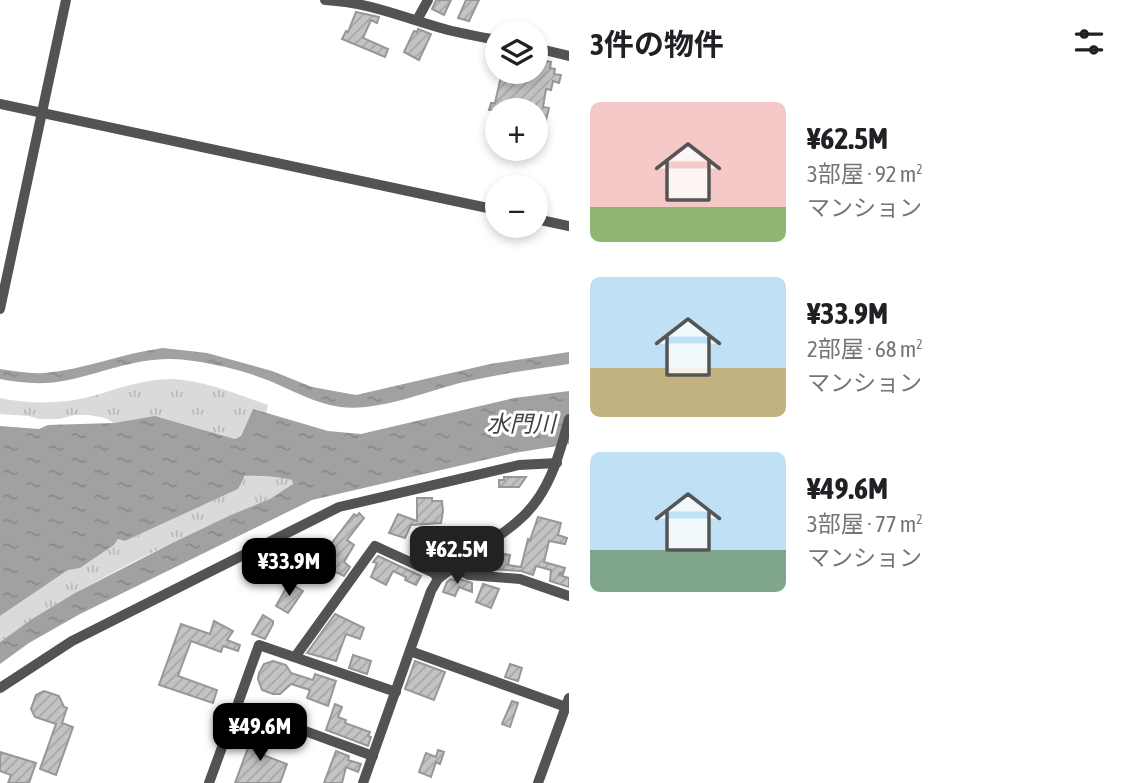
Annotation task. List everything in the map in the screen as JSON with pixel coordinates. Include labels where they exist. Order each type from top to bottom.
[{"type":"street","points":[[0,309],[66,0]]},
{"type":"street","points":[[325,0],[352,1],[448,30],[485,38]]},
{"type":"street","points":[[417,20],[428,0]]},
{"type":"street","points":[[548,51],[569,56]]},
{"type":"street","points":[[0,104],[485,207]]},
{"type":"street","points":[[548,222],[569,226]]},
{"type":"street","points":[[363,783],[438,579],[519,520],[537,500],[557,463],[569,419]]},
{"type":"street","points":[[0,688],[72,640],[339,507],[519,465],[557,463]]},
{"type":"street","points":[[295,657],[375,546],[434,573],[438,579]]},
{"type":"street","points":[[452,568],[469,575],[520,579],[569,596]]},
{"type":"street","points":[[209,783],[258,645],[396,692]]},
{"type":"street","points":[[410,651],[568,704],[538,783]]},
{"type":"street","points":[[237,706],[373,756]]},
{"type":"green space","points":[[172,379],[233,392],[268,405],[266,413],[253,409],[241,436],[235,439],[159,417],[114,423],[89,415],[39,419],[0,414],[0,398],[26,402],[64,401],[90,397],[137,383]]},
{"type":"green space","points":[[248,475],[293,480],[293,484],[261,504],[197,531],[96,582],[47,610],[0,642],[0,616],[68,570],[80,568],[114,545],[118,539],[125,541],[238,489]]},
{"type":"water","points":[[163,348],[207,353],[272,371],[312,387],[356,395],[490,364],[569,352],[569,364],[477,379],[386,404],[355,408],[322,403],[235,369],[172,359],[144,361],[55,382],[32,383],[0,379],[0,369],[44,373]]},
{"type":"water","name":"水門川","points":[[569,391],[569,444],[514,453],[312,500],[80,614],[29,643],[0,664],[0,642],[32,619],[75,593],[172,543],[270,499],[293,484],[292,480],[282,478],[245,476],[238,489],[125,541],[118,539],[114,545],[80,568],[68,570],[0,616],[0,426],[39,429],[48,425],[114,423],[155,416],[235,439],[241,436],[253,409],[328,431],[361,434],[514,398]]},
{"type":"building","points":[[436,0],[451,0],[444,15],[432,9]]},
{"type":"building","points":[[466,0],[479,0],[469,21],[458,18]]},
{"type":"building","points":[[356,12],[379,17],[377,23],[371,20],[363,38],[388,49],[385,57],[342,39],[346,31],[348,32]]},
{"type":"building","points":[[418,29],[431,34],[419,60],[404,52],[414,31],[417,32]]},
{"type":"building","points":[[548,61],[551,62],[550,68],[555,69],[554,74],[561,75],[559,83],[553,81],[551,90],[546,89],[544,98],[496,98],[499,84],[548,84]]},
{"type":"building","points":[[504,477],[526,477],[519,487],[499,487],[499,480],[504,480]]},
{"type":"building","points":[[417,498],[442,501],[441,523],[411,525],[405,538],[389,533],[398,514],[417,521]]},
{"type":"building","points":[[359,513],[364,518],[347,540],[354,545],[344,562],[350,567],[344,576],[334,571],[329,579],[317,572],[322,563],[318,561],[354,514],[357,516]]},
{"type":"building","points":[[538,517],[561,523],[558,535],[567,538],[565,544],[549,541],[544,562],[565,568],[563,574],[559,575],[569,578],[569,587],[550,581],[551,570],[536,566],[533,575],[521,571],[490,569],[493,552],[510,555],[508,565],[521,567],[528,539],[530,540]]},
{"type":"building","points":[[378,556],[421,576],[416,585],[393,571],[386,585],[371,577],[377,563],[373,562]]},
{"type":"building","points":[[457,578],[472,583],[472,592],[459,587],[455,596],[443,592],[447,582],[451,579],[457,581]]},
{"type":"building","points":[[289,583],[303,591],[288,613],[276,606]]},
{"type":"building","points":[[483,584],[499,589],[491,608],[476,602]]},
{"type":"building","points":[[335,614],[364,628],[360,639],[346,634],[336,661],[307,653]]},
{"type":"building","points":[[263,615],[273,621],[265,639],[252,634]]},
{"type":"building","points":[[214,621],[233,631],[227,640],[240,645],[238,651],[223,646],[221,652],[191,641],[178,676],[217,690],[213,703],[159,685],[181,624],[210,634]]},
{"type":"building","points":[[353,655],[371,661],[367,674],[349,668]]},
{"type":"building","points":[[273,661],[286,665],[291,673],[313,680],[315,674],[336,681],[328,706],[307,698],[310,690],[291,684],[280,694],[262,690],[259,673],[264,664]]},
{"type":"building","points":[[415,661],[445,672],[434,700],[405,689]]},
{"type":"building","points":[[510,664],[522,668],[518,681],[505,677]]},
{"type":"building","points":[[44,691],[59,696],[67,708],[62,723],[73,727],[56,775],[40,769],[56,724],[35,717],[31,709],[36,695]]},
{"type":"building","points":[[512,701],[518,703],[510,727],[502,724]]},
{"type":"building","points":[[335,704],[342,707],[338,717],[346,720],[345,723],[370,732],[368,746],[326,730]]},
{"type":"building","points":[[255,729],[268,733],[263,755],[287,764],[280,783],[235,783]]},
{"type":"building","points":[[438,750],[444,752],[440,764],[436,762],[431,777],[419,772],[426,753],[436,757]]},
{"type":"building","points":[[336,751],[349,756],[348,760],[361,764],[358,772],[346,767],[342,783],[324,783]]},
{"type":"building","points":[[0,752],[36,763],[29,783],[8,783],[11,775],[0,771]]}]
